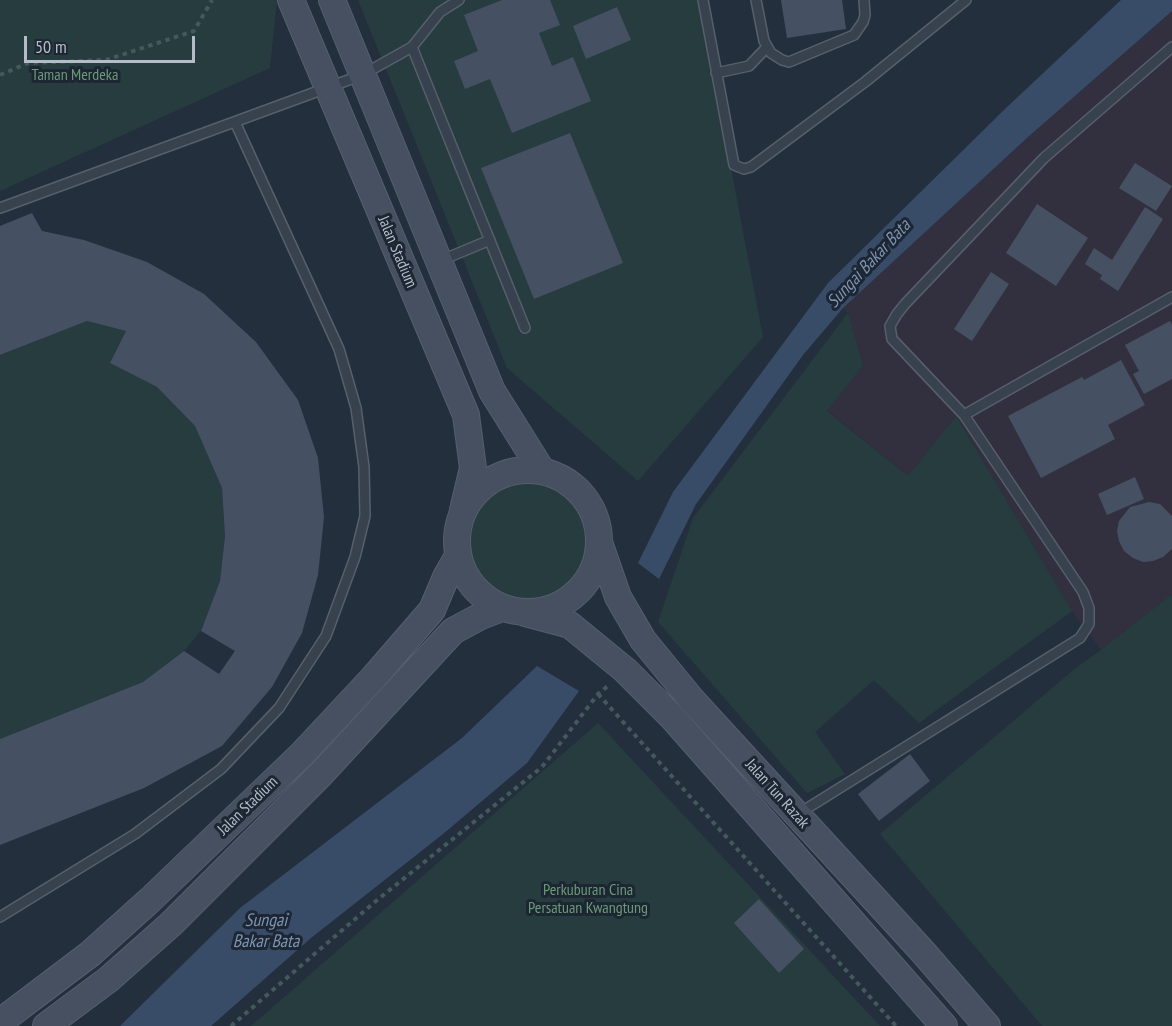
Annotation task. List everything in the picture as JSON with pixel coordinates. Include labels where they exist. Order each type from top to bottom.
[{"type":"main road","name":"Jalan Stadium","points":[[291,0],[466,415],[473,468],[463,510]]},
{"type":"main road","points":[[332,0],[492,391],[542,471]]},
{"type":"main road","points":[[519,470],[542,471],[564,480],[582,495],[595,516],[599,542],[596,562],[586,583],[569,599],[548,610],[513,610],[482,596],[466,578],[458,556],[457,532],[463,510],[477,491],[496,477],[519,470]]},
{"type":"main road","name":"Jalan Tun Razak","points":[[599,542],[618,597],[643,640],[692,700],[923,952],[987,1026]]},
{"type":"main road","name":"Jalan Stadium","points":[[0,1022],[90,954],[302,754],[374,677],[432,610],[458,556]]},
{"type":"main road","name":"Jalan Stadium","points":[[46,1026],[109,979],[171,924],[306,789],[453,632],[481,616],[513,610]]},
{"type":"main road","name":"Jalan Tun Razak","points":[[513,610],[570,625],[624,670],[672,717],[944,1026]]},
{"type":"lane","points":[[0,208],[362,75],[412,47],[440,12],[459,0]]},
{"type":"lane","points":[[702,0],[734,165],[748,169],[865,82],[966,0]]},
{"type":"lane","points":[[756,0],[767,47],[777,57],[789,62],[854,35],[863,22],[864,0]]},
{"type":"lane","points":[[412,47],[525,328]]},
{"type":"lane","points":[[716,73],[749,66],[767,47]]},
{"type":"lane","points":[[796,816],[1080,638],[1089,624],[1089,608],[1083,592],[964,415],[892,339],[890,326],[897,314],[1044,158],[1172,47]]},
{"type":"lane","points":[[0,918],[135,834],[221,769],[279,708],[326,636],[355,557],[365,516],[364,467],[356,408],[339,349],[235,122]]},
{"type":"lane","points":[[438,261],[489,240]]},
{"type":"lane","points":[[964,415],[1172,297]]},
{"type":"path","points":[[0,75],[28,63],[106,60],[194,31],[212,0]]},
{"type":"path","points":[[231,1026],[376,901],[543,767],[598,694],[624,670]]},
{"type":"path","points":[[598,694],[896,1026]]},
{"type":"shaded area","points":[[1172,11],[1172,594],[1101,650],[1072,611],[956,416],[908,476],[827,410],[863,365],[848,313],[843,308],[1028,137]]},
{"type":"green space","name":"Taman Merdeka","points":[[0,0],[277,0],[270,68],[0,191]]},
{"type":"green space","points":[[358,0],[699,0],[763,337],[638,481],[507,368]]},
{"type":"green space","points":[[848,313],[863,365],[827,411],[908,476],[956,416],[1072,611],[919,723],[874,680],[815,732],[845,774],[807,793],[658,622],[693,518]]},
{"type":"green space","points":[[87,321],[126,331],[110,363],[157,387],[195,426],[222,488],[225,536],[220,581],[201,631],[184,651],[143,682],[0,739],[0,355]]},
{"type":"green space","points":[[527,481],[550,485],[570,498],[583,518],[587,541],[583,564],[570,584],[550,597],[527,601],[504,597],[484,584],[471,564],[467,541],[471,518],[484,498],[504,485]]},
{"type":"green space","points":[[1172,594],[1172,1026],[1042,1026],[880,834],[1077,667]]},
{"type":"green space","name":"Perkuburan Cina Persatuan Kwangtung","points":[[598,723],[880,1026],[251,1026]]},
{"type":"water","name":"Sungai Bakar Bata","points":[[1121,0],[1172,0],[1172,11],[1028,137],[843,308],[803,355],[696,504],[659,579],[638,563],[673,492],[828,283],[1006,108]]},
{"type":"water","name":"Sungai Bakar Bata","points":[[537,666],[579,691],[527,763],[443,834],[311,938],[211,1026],[120,1026],[240,908],[462,738]]},
{"type":"building","points":[[502,0],[550,0],[560,25],[539,33],[552,66],[573,57],[591,101],[512,133],[490,79],[465,89],[454,61],[478,51],[464,15]]},
{"type":"building","points":[[781,0],[842,0],[846,29],[787,38]]},
{"type":"building","points":[[617,7],[631,40],[586,59],[573,26]]},
{"type":"building","points":[[570,133],[623,263],[534,299],[481,168]]},
{"type":"building","points":[[1135,163],[1172,186],[1156,211],[1119,188]]},
{"type":"building","points":[[1037,204],[1088,238],[1056,286],[1006,253]]},
{"type":"building","points":[[1145,207],[1163,219],[1118,291],[1100,279],[1102,275],[1085,264],[1094,248],[1112,260]]},
{"type":"building","points":[[32,213],[42,231],[84,240],[147,262],[204,294],[256,342],[298,400],[318,458],[324,517],[318,575],[302,633],[272,687],[222,746],[144,788],[0,845],[0,739],[143,682],[184,651],[219,674],[235,651],[201,631],[220,581],[225,536],[222,488],[195,426],[157,387],[110,363],[126,331],[87,321],[0,355],[0,226]]},
{"type":"building","points":[[991,272],[1009,284],[972,341],[954,329]]},
{"type":"building","points":[[1170,321],[1172,325],[1172,379],[1144,394],[1133,374],[1139,371],[1125,345]]},
{"type":"building","points":[[1121,360],[1145,405],[1108,425],[1115,439],[1041,478],[1008,416],[1082,377],[1084,380]]},
{"type":"building","points":[[1135,477],[1144,499],[1107,515],[1098,494]]},
{"type":"building","points":[[1149,502],[1160,504],[1172,516],[1172,549],[1163,557],[1143,562],[1124,551],[1117,531],[1119,521],[1130,507]]},
{"type":"building","points":[[910,754],[930,781],[879,821],[858,794]]},
{"type":"building","points":[[759,899],[804,949],[779,973],[734,923]]}]
